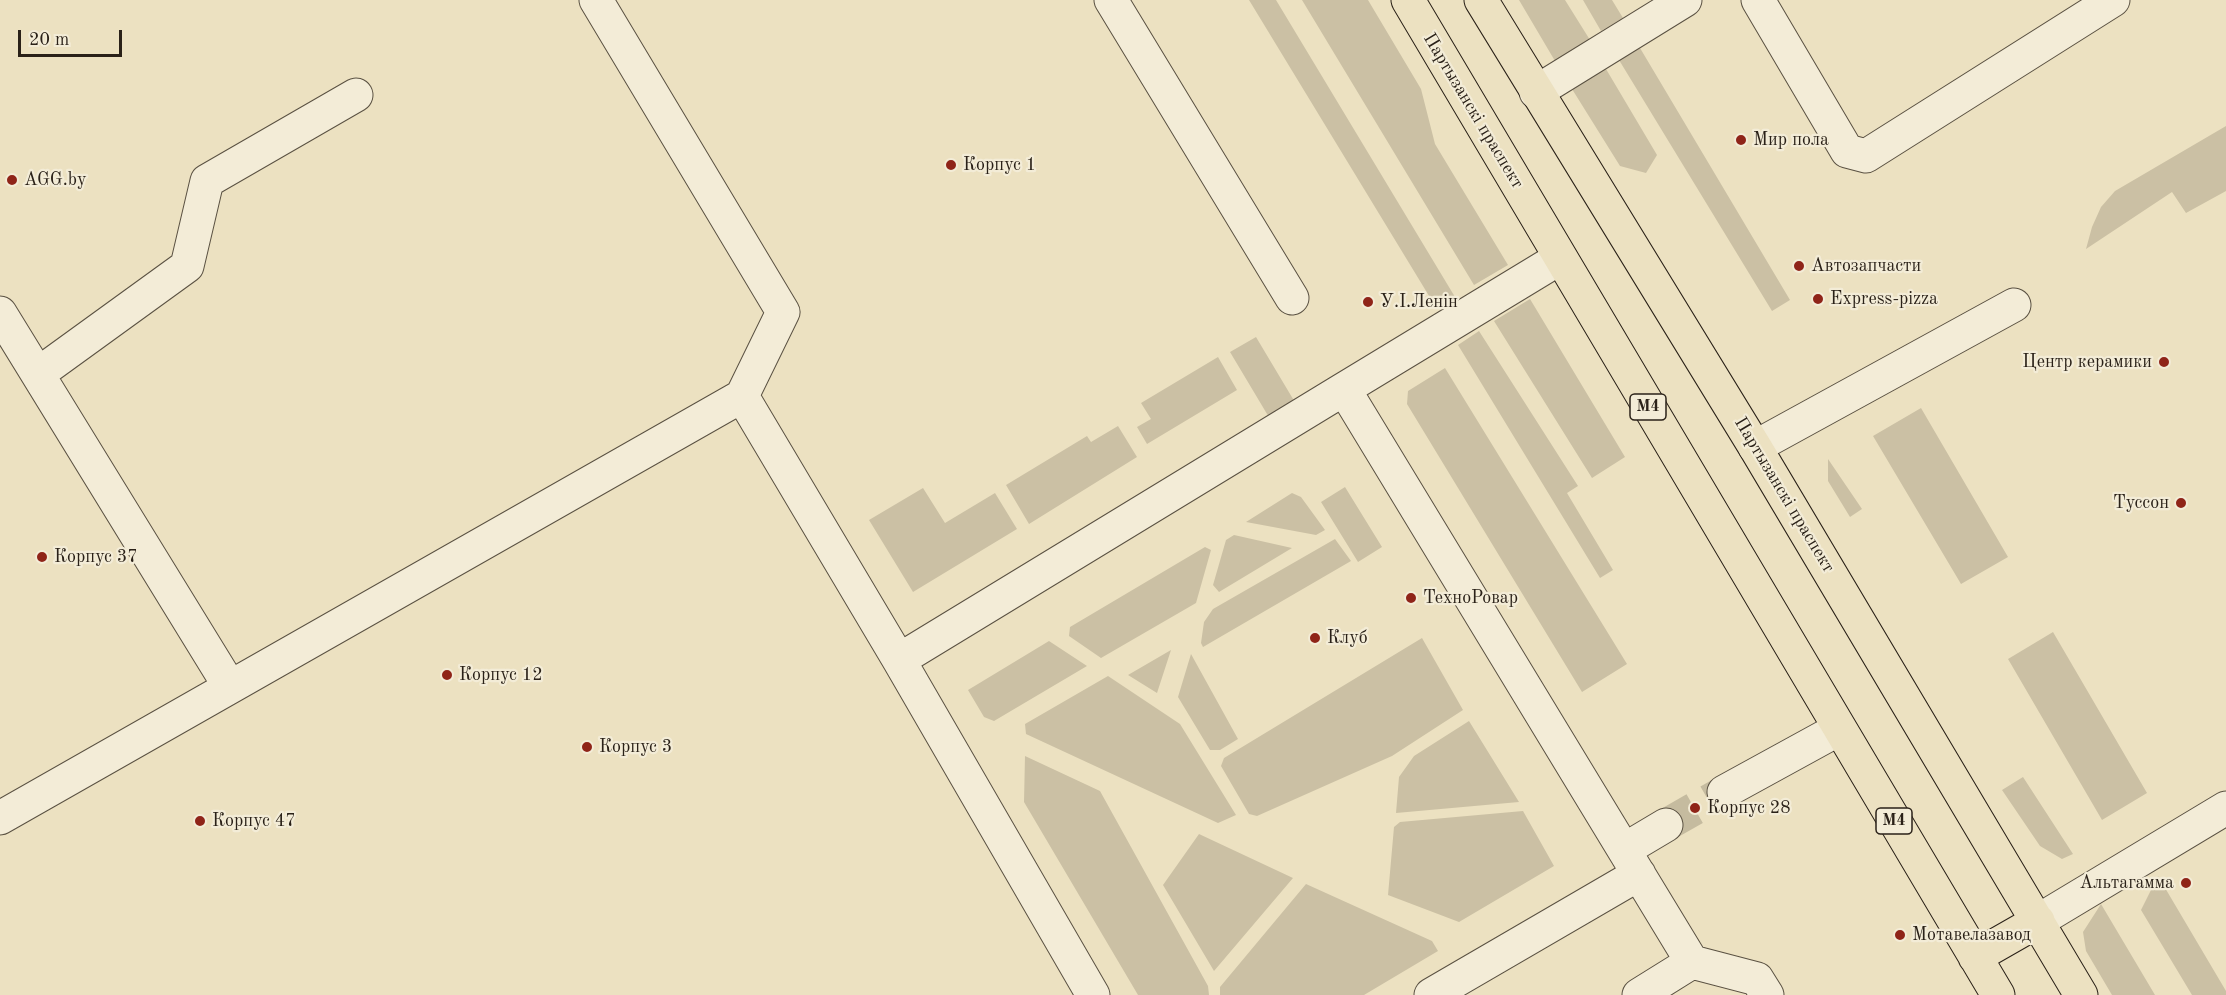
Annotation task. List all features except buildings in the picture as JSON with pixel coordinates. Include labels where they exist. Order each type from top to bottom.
[{"type":"main road","name":"Партызанскі праспект","points":[[1408,0],[1998,995]]},
{"type":"main road","name":"Партызанскі праспект","points":[[1481,0],[1755,447],[2081,995]]},
{"type":"main road","points":[[1975,957],[2038,921]]},
{"type":"street","points":[[0,818],[742,396],[783,312],[596,0]]},
{"type":"street","points":[[1111,0],[1292,298]]},
{"type":"street","points":[[1536,92],[1685,0]]},
{"type":"street","points":[[1758,0],[1847,151],[1866,156],[2113,0]]},
{"type":"street","points":[[38,374],[187,266],[207,181],[356,95]]},
{"type":"street","points":[[899,660],[1560,258]]},
{"type":"street","points":[[1755,447],[2014,305]]},
{"type":"street","points":[[0,313],[230,687]]},
{"type":"street","points":[[1344,389],[1692,962],[1757,979],[1767,995]]},
{"type":"street","points":[[742,396],[899,660],[1093,995]]},
{"type":"street","points":[[1724,792],[1839,729]]},
{"type":"street","points":[[2038,921],[2226,808]]},
{"type":"street","points":[[1431,995],[1631,862],[1666,825]]},
{"type":"street","points":[[1639,995],[1692,962]]},
{"type":"shaded area","points":[[1249,0],[1276,0],[1455,297],[1437,309]]},
{"type":"shaded area","points":[[1302,0],[1368,0],[1421,89],[1435,144],[1508,265],[1474,285]]},
{"type":"shaded area","points":[[1519,0],[1565,0],[1590,40],[1555,61]]},
{"type":"shaded area","points":[[1583,0],[1612,0],[1623,18],[1601,31]]},
{"type":"shaded area","points":[[1640,48],[1790,300],[1772,311],[1619,60]]},
{"type":"shaded area","points":[[1606,69],[1657,155],[1646,173],[1620,166],[1572,89]]},
{"type":"shaded area","points":[[2226,126],[2226,191],[2186,213],[2172,192],[2086,249],[2101,207],[2115,191]]},
{"type":"shaded area","points":[[1530,299],[1625,457],[1592,478],[1494,321]]},
{"type":"shaded area","points":[[1479,331],[1578,486],[1567,493],[1613,570],[1600,578],[1458,345]]},
{"type":"shaded area","points":[[1256,337],[1296,404],[1270,419],[1230,352]]},
{"type":"shaded area","points":[[1218,357],[1237,390],[1147,444],[1137,427],[1151,419],[1141,403]]},
{"type":"shaded area","points":[[1445,368],[1627,664],[1582,692],[1407,404],[1408,391]]},
{"type":"shaded area","points":[[1921,408],[2008,557],[1961,584],[1873,436]]},
{"type":"shaded area","points":[[1118,426],[1137,457],[1029,524],[1006,485],[1087,436],[1091,442]]},
{"type":"shaded area","points":[[1828,459],[1862,509],[1850,517],[1828,481]]},
{"type":"shaded area","points":[[1345,487],[1382,547],[1358,562],[1321,502]]},
{"type":"shaded area","points":[[923,488],[945,523],[995,493],[1017,529],[913,592],[869,520]]},
{"type":"shaded area","points":[[1292,493],[1301,497],[1325,530],[1316,535],[1246,522]]},
{"type":"shaded area","points":[[1234,535],[1292,548],[1219,592],[1213,585],[1226,540]]},
{"type":"shaded area","points":[[1335,539],[1351,561],[1203,647],[1201,643],[1204,622],[1213,609]]},
{"type":"shaded area","points":[[1205,547],[1211,550],[1196,603],[1101,658],[1069,636],[1070,627]]},
{"type":"shaded area","points":[[2053,632],[2147,793],[2102,820],[2008,659]]},
{"type":"shaded area","points":[[1422,638],[1463,710],[1392,756],[1257,816],[1249,814],[1221,766],[1224,758]]},
{"type":"shaded area","points":[[1049,641],[1087,666],[994,721],[984,717],[968,690]]},
{"type":"shaded area","points":[[1171,650],[1157,693],[1128,675]]},
{"type":"shaded area","points":[[1191,654],[1238,739],[1220,750],[1210,750],[1178,697]]},
{"type":"shaded area","points":[[1108,676],[1180,724],[1236,815],[1218,823],[1026,734],[1025,724]]},
{"type":"shaded area","points":[[1469,721],[1519,802],[1396,813],[1399,777],[1414,756]]},
{"type":"shaded area","points":[[1025,756],[1100,791],[1208,986],[1209,995],[1138,995],[1024,802]]},
{"type":"shaded area","points":[[2023,777],[2073,854],[2062,859],[2040,846],[2002,790]]},
{"type":"shaded area","points":[[1523,811],[1554,866],[1459,922],[1388,895],[1394,827],[1400,822]]},
{"type":"shaded area","points":[[1199,834],[1293,878],[1214,971],[1163,885]]},
{"type":"shaded area","points":[[2158,876],[2226,991],[2226,995],[2192,995],[2141,910]]},
{"type":"shaded area","points":[[1306,884],[1432,941],[1438,951],[1364,995],[1220,995],[1220,987]]},
{"type":"shaded area","points":[[2101,904],[2155,995],[2112,995],[2086,951],[2083,932]]},
{"type":"tunnel","points":[[1666,825],[1724,792]]},
{"type":"place","name":"Мир пола","points":[[1741,140]]},
{"type":"place","name":"Корпус 1","points":[[951,165]]},
{"type":"place","name":"AGG.by","points":[[12,180]]},
{"type":"place","name":"Автозапчасти","points":[[1799,266]]},
{"type":"place","name":"Express-pizza","points":[[1818,299]]},
{"type":"place","name":"У.І.Ленін","points":[[1368,302]]},
{"type":"place","name":"Центр керамики","points":[[2164,362]]},
{"type":"place","name":"Туссон","points":[[2181,503]]},
{"type":"place","name":"Корпус 37","points":[[42,557]]},
{"type":"place","name":"ТехноРовар","points":[[1411,598]]},
{"type":"place","name":"Клуб","points":[[1315,638]]},
{"type":"place","name":"Корпус 12","points":[[447,675]]},
{"type":"place","name":"Корпус 3","points":[[587,747]]},
{"type":"place","name":"Корпус 28","points":[[1695,808]]},
{"type":"place","name":"Корпус 47","points":[[200,821]]},
{"type":"place","name":"Альтагамма","points":[[2186,883]]},
{"type":"place","name":"Мотавелазавод","points":[[1900,935]]}]
